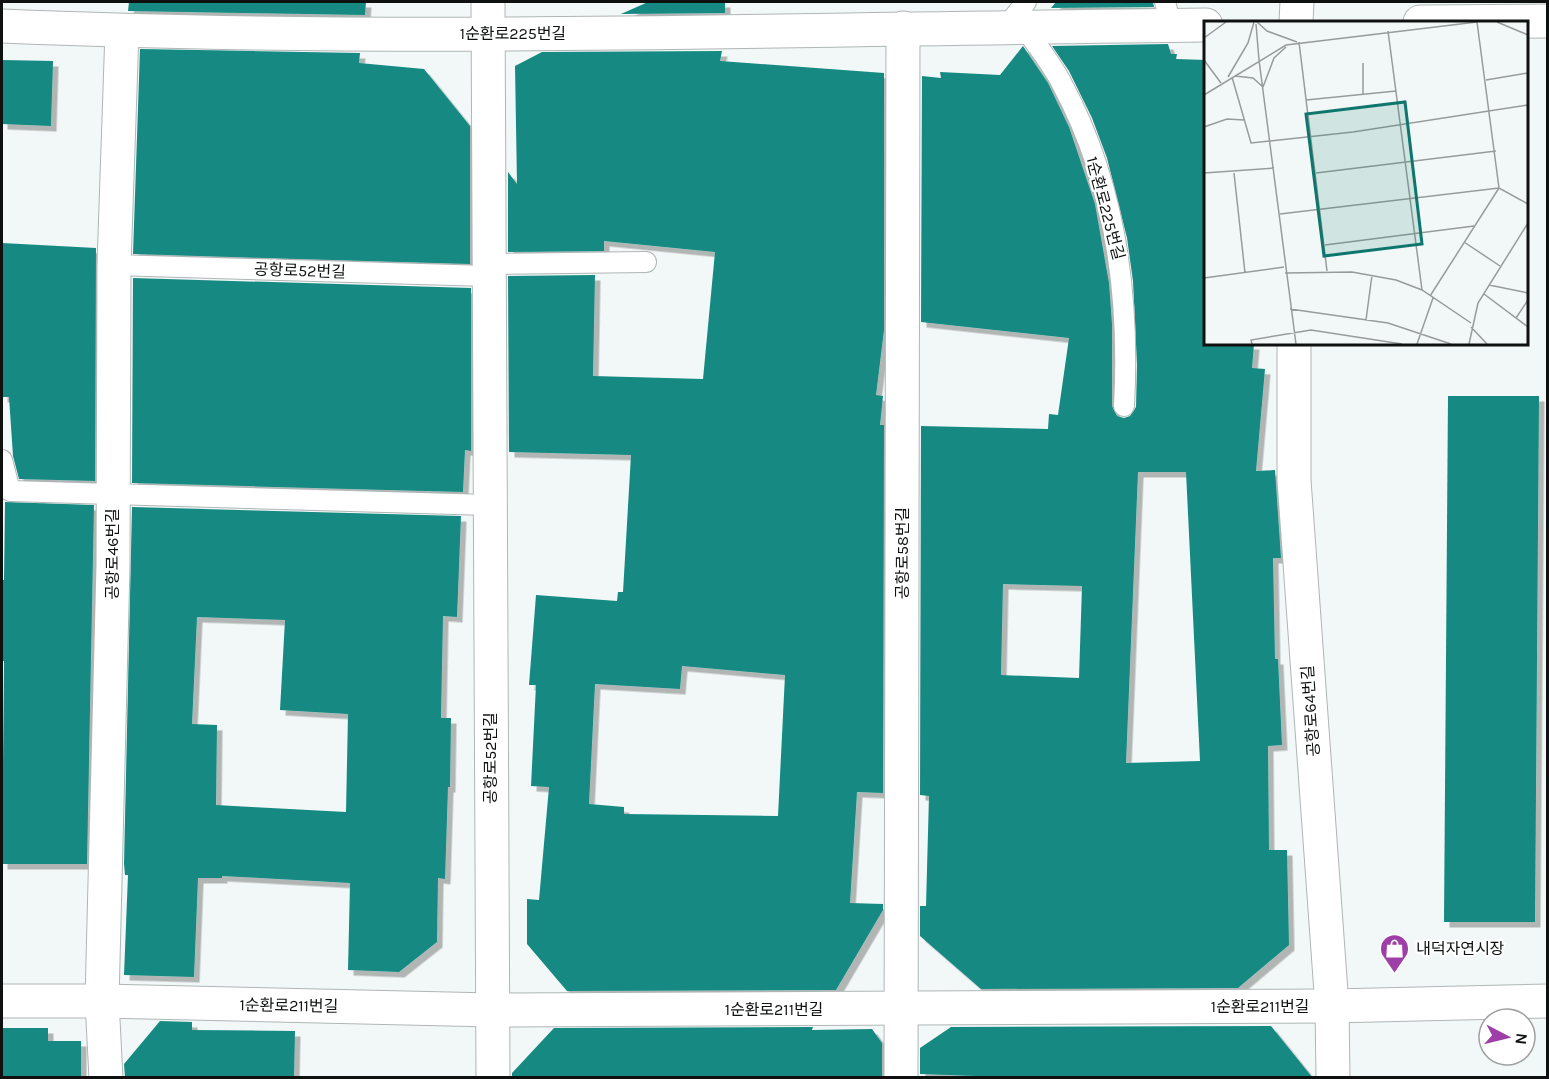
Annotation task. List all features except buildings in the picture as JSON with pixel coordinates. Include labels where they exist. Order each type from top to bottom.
[{"type":"street","name":"공항로52번길","points":[[488,2],[486,34],[493,1077]]},
{"type":"street","points":[[1296,21],[1297,2]]},
{"type":"street","name":"1순환로225번길","points":[[2,26],[122,31],[486,34],[903,28],[1019,19],[1168,13],[1204,24]]},
{"type":"street","points":[[1528,21],[1548,21]]},
{"type":"street","name":"공항로58번길","points":[[901,1077],[903,28]]},
{"type":"street","name":"공항로46번길","points":[[106,1077],[102,1001],[114,265],[122,31]]},
{"type":"street","name":"공항로64번길","points":[[1294,345],[1294,480],[1332,1006],[1333,1077]]},
{"type":"street","name":"1순환로211번길","points":[[2,1001],[102,1001],[492,1010],[1332,1006],[1548,1002]]},
{"type":"lane","name":"1순환로225번길","points":[[1019,19],[1062,84],[1098,167],[1121,262],[1127,351],[1124,406]]},
{"type":"lane","points":[[488,270],[646,262]]},
{"type":"lane","name":"공항로52번길","points":[[114,265],[488,270]]},
{"type":"lane","points":[[2,460],[10,491],[489,505]]},
{"type":"place","name":"내덕자연시장","points":[[1395,974]]}]
